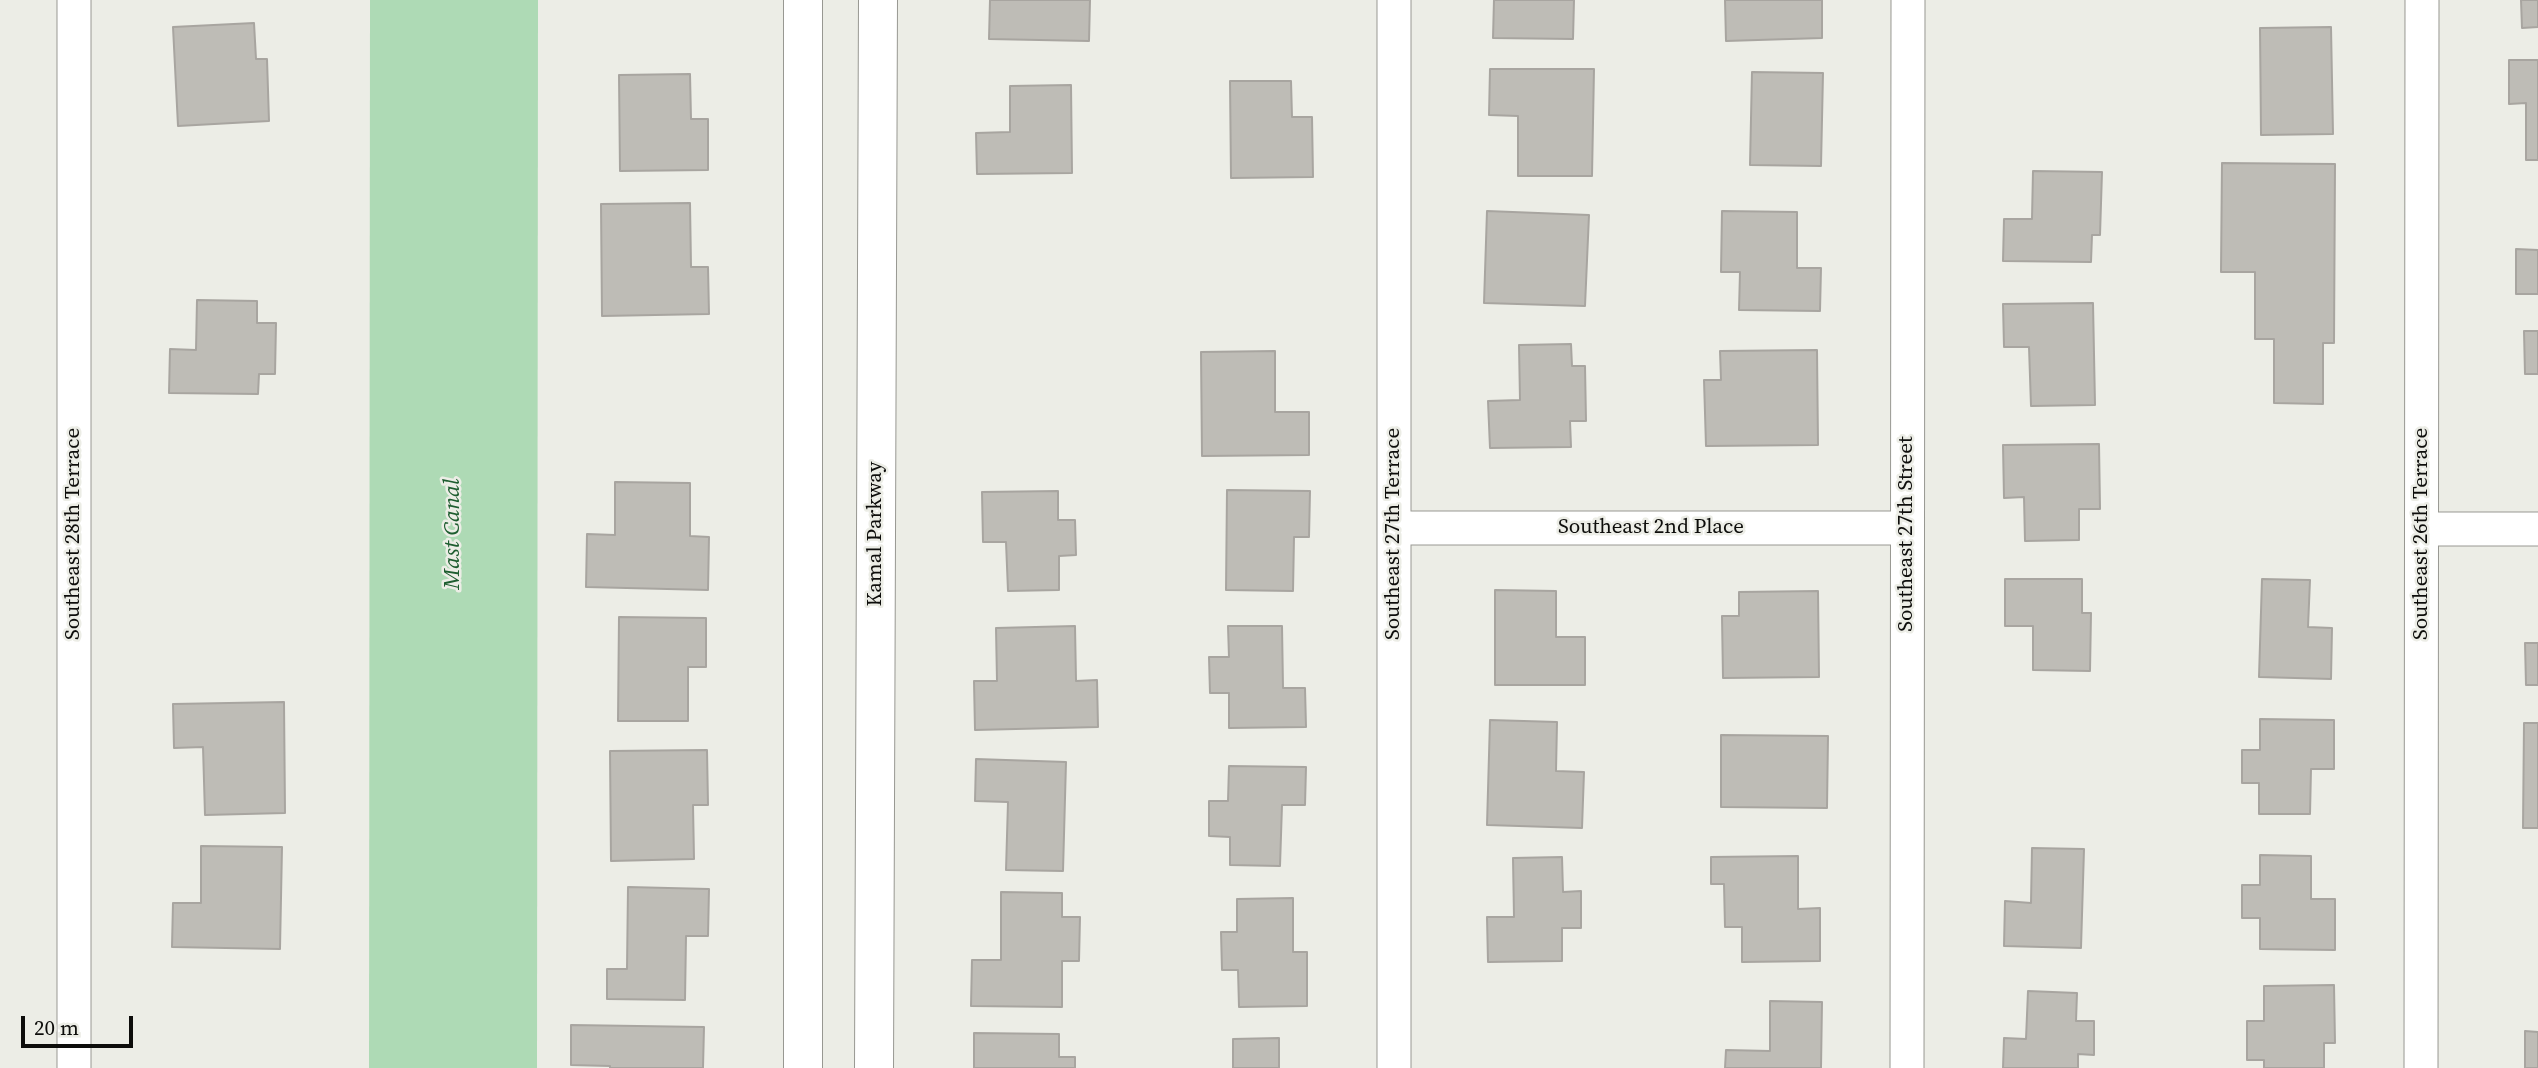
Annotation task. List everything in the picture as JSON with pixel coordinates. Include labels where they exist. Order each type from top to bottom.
[{"type":"street","name":"Southeast 28th Terrace","points":[[74,0],[74,1068]]},
{"type":"street","points":[[803,0],[803,1068]]},
{"type":"street","name":"Kamal Parkway","points":[[874,1068],[878,0]]},
{"type":"street","name":"Southeast 27th Terrace","points":[[1394,0],[1394,1068]]},
{"type":"street","name":"Southeast 27th Street","points":[[1907,1068],[1908,0]]},
{"type":"street","name":"Southeast 26th Terrace","points":[[2421,1068],[2422,0]]},
{"type":"street","name":"Southeast 2nd Place","points":[[1394,528],[1907,528]]},
{"type":"street","points":[[2422,529],[2538,528]]},
{"type":"water","name":"Mast Canal","points":[[370,0],[538,0],[537,1068],[369,1068]]},
{"type":"building","points":[[990,0],[1090,0],[1089,41],[989,39]]},
{"type":"building","points":[[1494,0],[1574,0],[1573,39],[1493,38]]},
{"type":"building","points":[[1725,0],[1822,0],[1822,38],[1726,41]]},
{"type":"building","points":[[2521,0],[2538,0],[2538,27],[2522,28]]},
{"type":"building","points":[[254,23],[256,59],[267,59],[269,121],[178,126],[173,27]]},
{"type":"building","points":[[2331,27],[2333,134],[2261,135],[2260,28]]},
{"type":"building","points":[[2509,60],[2538,60],[2538,160],[2526,160],[2526,103],[2509,104]]},
{"type":"building","points":[[1490,69],[1594,69],[1592,176],[1518,176],[1518,116],[1489,115]]},
{"type":"building","points":[[1752,72],[1823,73],[1821,166],[1750,165]]},
{"type":"building","points":[[690,74],[691,119],[708,119],[708,170],[620,171],[619,75]]},
{"type":"building","points":[[1230,81],[1291,81],[1292,117],[1312,117],[1313,177],[1231,178]]},
{"type":"building","points":[[1071,85],[1072,173],[977,174],[976,133],[1010,132],[1010,86]]},
{"type":"building","points":[[2222,163],[2335,164],[2334,343],[2323,343],[2323,404],[2274,403],[2274,339],[2255,339],[2255,272],[2221,272]]},
{"type":"building","points":[[2033,171],[2102,172],[2100,235],[2092,235],[2091,262],[2003,261],[2004,219],[2032,219]]},
{"type":"building","points":[[690,203],[691,267],[708,267],[709,314],[602,316],[601,204]]},
{"type":"building","points":[[1487,211],[1589,215],[1585,306],[1484,303]]},
{"type":"building","points":[[1722,211],[1797,212],[1797,268],[1821,268],[1820,311],[1739,310],[1740,272],[1721,272]]},
{"type":"building","points":[[2516,249],[2538,250],[2538,294],[2516,294]]},
{"type":"building","points":[[197,300],[257,301],[257,323],[276,323],[275,374],[259,374],[258,394],[169,393],[170,349],[196,350]]},
{"type":"building","points":[[2093,303],[2095,405],[2031,406],[2029,347],[2004,347],[2003,304]]},
{"type":"building","points":[[2524,331],[2538,331],[2538,374],[2525,374]]},
{"type":"building","points":[[1571,344],[1572,366],[1585,366],[1586,421],[1570,421],[1571,447],[1490,448],[1488,401],[1520,400],[1519,345]]},
{"type":"building","points":[[1817,350],[1818,445],[1706,446],[1704,380],[1721,380],[1720,351]]},
{"type":"building","points":[[1275,351],[1275,412],[1309,412],[1309,455],[1202,456],[1201,352]]},
{"type":"building","points":[[2099,444],[2100,509],[2079,509],[2079,540],[2025,541],[2024,497],[2004,498],[2003,445]]},
{"type":"building","points":[[615,482],[690,483],[690,536],[709,537],[708,590],[586,587],[587,534],[615,535]]},
{"type":"building","points":[[1227,490],[1310,491],[1309,537],[1294,537],[1293,591],[1226,590]]},
{"type":"building","points":[[1058,491],[1058,520],[1075,520],[1076,555],[1059,556],[1059,590],[1008,591],[1006,542],[983,542],[982,492]]},
{"type":"building","points":[[2005,579],[2082,579],[2082,613],[2091,613],[2090,671],[2033,670],[2033,626],[2005,626]]},
{"type":"building","points":[[2262,579],[2310,580],[2308,627],[2332,628],[2331,679],[2259,677]]},
{"type":"building","points":[[1495,590],[1556,591],[1556,637],[1585,637],[1585,685],[1495,685]]},
{"type":"building","points":[[1818,591],[1819,677],[1723,678],[1722,616],[1739,616],[1739,592]]},
{"type":"building","points":[[619,617],[706,618],[706,667],[688,667],[688,721],[618,721]]},
{"type":"building","points":[[1075,626],[1076,681],[1097,680],[1098,727],[975,730],[974,681],[997,681],[996,628]]},
{"type":"building","points":[[1228,626],[1282,626],[1283,688],[1305,688],[1306,727],[1229,728],[1229,693],[1210,693],[1209,657],[1229,657]]},
{"type":"building","points":[[2525,643],[2538,643],[2538,685],[2526,685]]},
{"type":"building","points":[[284,702],[285,813],[205,815],[203,747],[174,748],[173,704]]},
{"type":"building","points":[[2260,719],[2334,720],[2334,769],[2311,769],[2310,814],[2259,814],[2259,783],[2242,783],[2242,750],[2260,750]]},
{"type":"building","points":[[1490,720],[1557,722],[1556,771],[1584,772],[1582,828],[1487,825]]},
{"type":"building","points":[[2524,723],[2538,723],[2538,828],[2523,828]]},
{"type":"building","points":[[1721,735],[1828,736],[1827,808],[1721,807]]},
{"type":"building","points":[[707,750],[708,805],[693,805],[694,859],[611,861],[610,751]]},
{"type":"building","points":[[976,759],[1066,762],[1063,871],[1006,870],[1008,802],[975,801]]},
{"type":"building","points":[[1229,766],[1306,767],[1305,805],[1282,805],[1280,866],[1230,865],[1230,837],[1209,836],[1209,801],[1228,801]]},
{"type":"building","points":[[201,846],[282,847],[280,949],[172,947],[173,903],[201,903]]},
{"type":"building","points":[[2032,848],[2084,849],[2081,948],[2004,946],[2005,901],[2031,903]]},
{"type":"building","points":[[2260,855],[2311,856],[2311,899],[2335,899],[2335,950],[2260,949],[2260,918],[2242,918],[2242,885],[2260,885]]},
{"type":"building","points":[[1798,856],[1798,909],[1820,908],[1820,961],[1742,962],[1742,927],[1725,927],[1724,884],[1711,884],[1711,857]]},
{"type":"building","points":[[1562,857],[1563,892],[1581,891],[1581,928],[1562,928],[1562,961],[1488,962],[1487,917],[1514,917],[1513,858]]},
{"type":"building","points":[[628,887],[709,889],[708,936],[686,936],[685,1000],[607,999],[607,969],[627,969]]},
{"type":"building","points":[[1001,892],[1062,893],[1062,917],[1080,917],[1079,961],[1062,961],[1062,1007],[971,1006],[972,960],[1001,960]]},
{"type":"building","points":[[1293,898],[1293,952],[1307,952],[1307,1006],[1239,1007],[1238,970],[1222,970],[1221,932],[1237,932],[1237,899]]},
{"type":"building","points":[[2334,985],[2335,1043],[2324,1043],[2324,1068],[2264,1068],[2264,1060],[2247,1060],[2247,1021],[2264,1021],[2264,986]]},
{"type":"building","points":[[2028,991],[2077,993],[2076,1021],[2094,1021],[2094,1055],[2078,1054],[2078,1068],[2003,1068],[2004,1038],[2026,1039]]},
{"type":"building","points":[[1770,1001],[1822,1002],[1821,1068],[1725,1068],[1726,1050],[1770,1051]]},
{"type":"building","points":[[571,1025],[704,1027],[703,1068],[610,1068],[571,1065]]},
{"type":"building","points":[[2525,1031],[2538,1032],[2538,1068],[2525,1068]]},
{"type":"building","points":[[974,1033],[1059,1034],[1059,1057],[1075,1057],[1075,1068],[974,1068]]},
{"type":"building","points":[[1279,1038],[1279,1068],[1233,1068],[1233,1039]]}]
